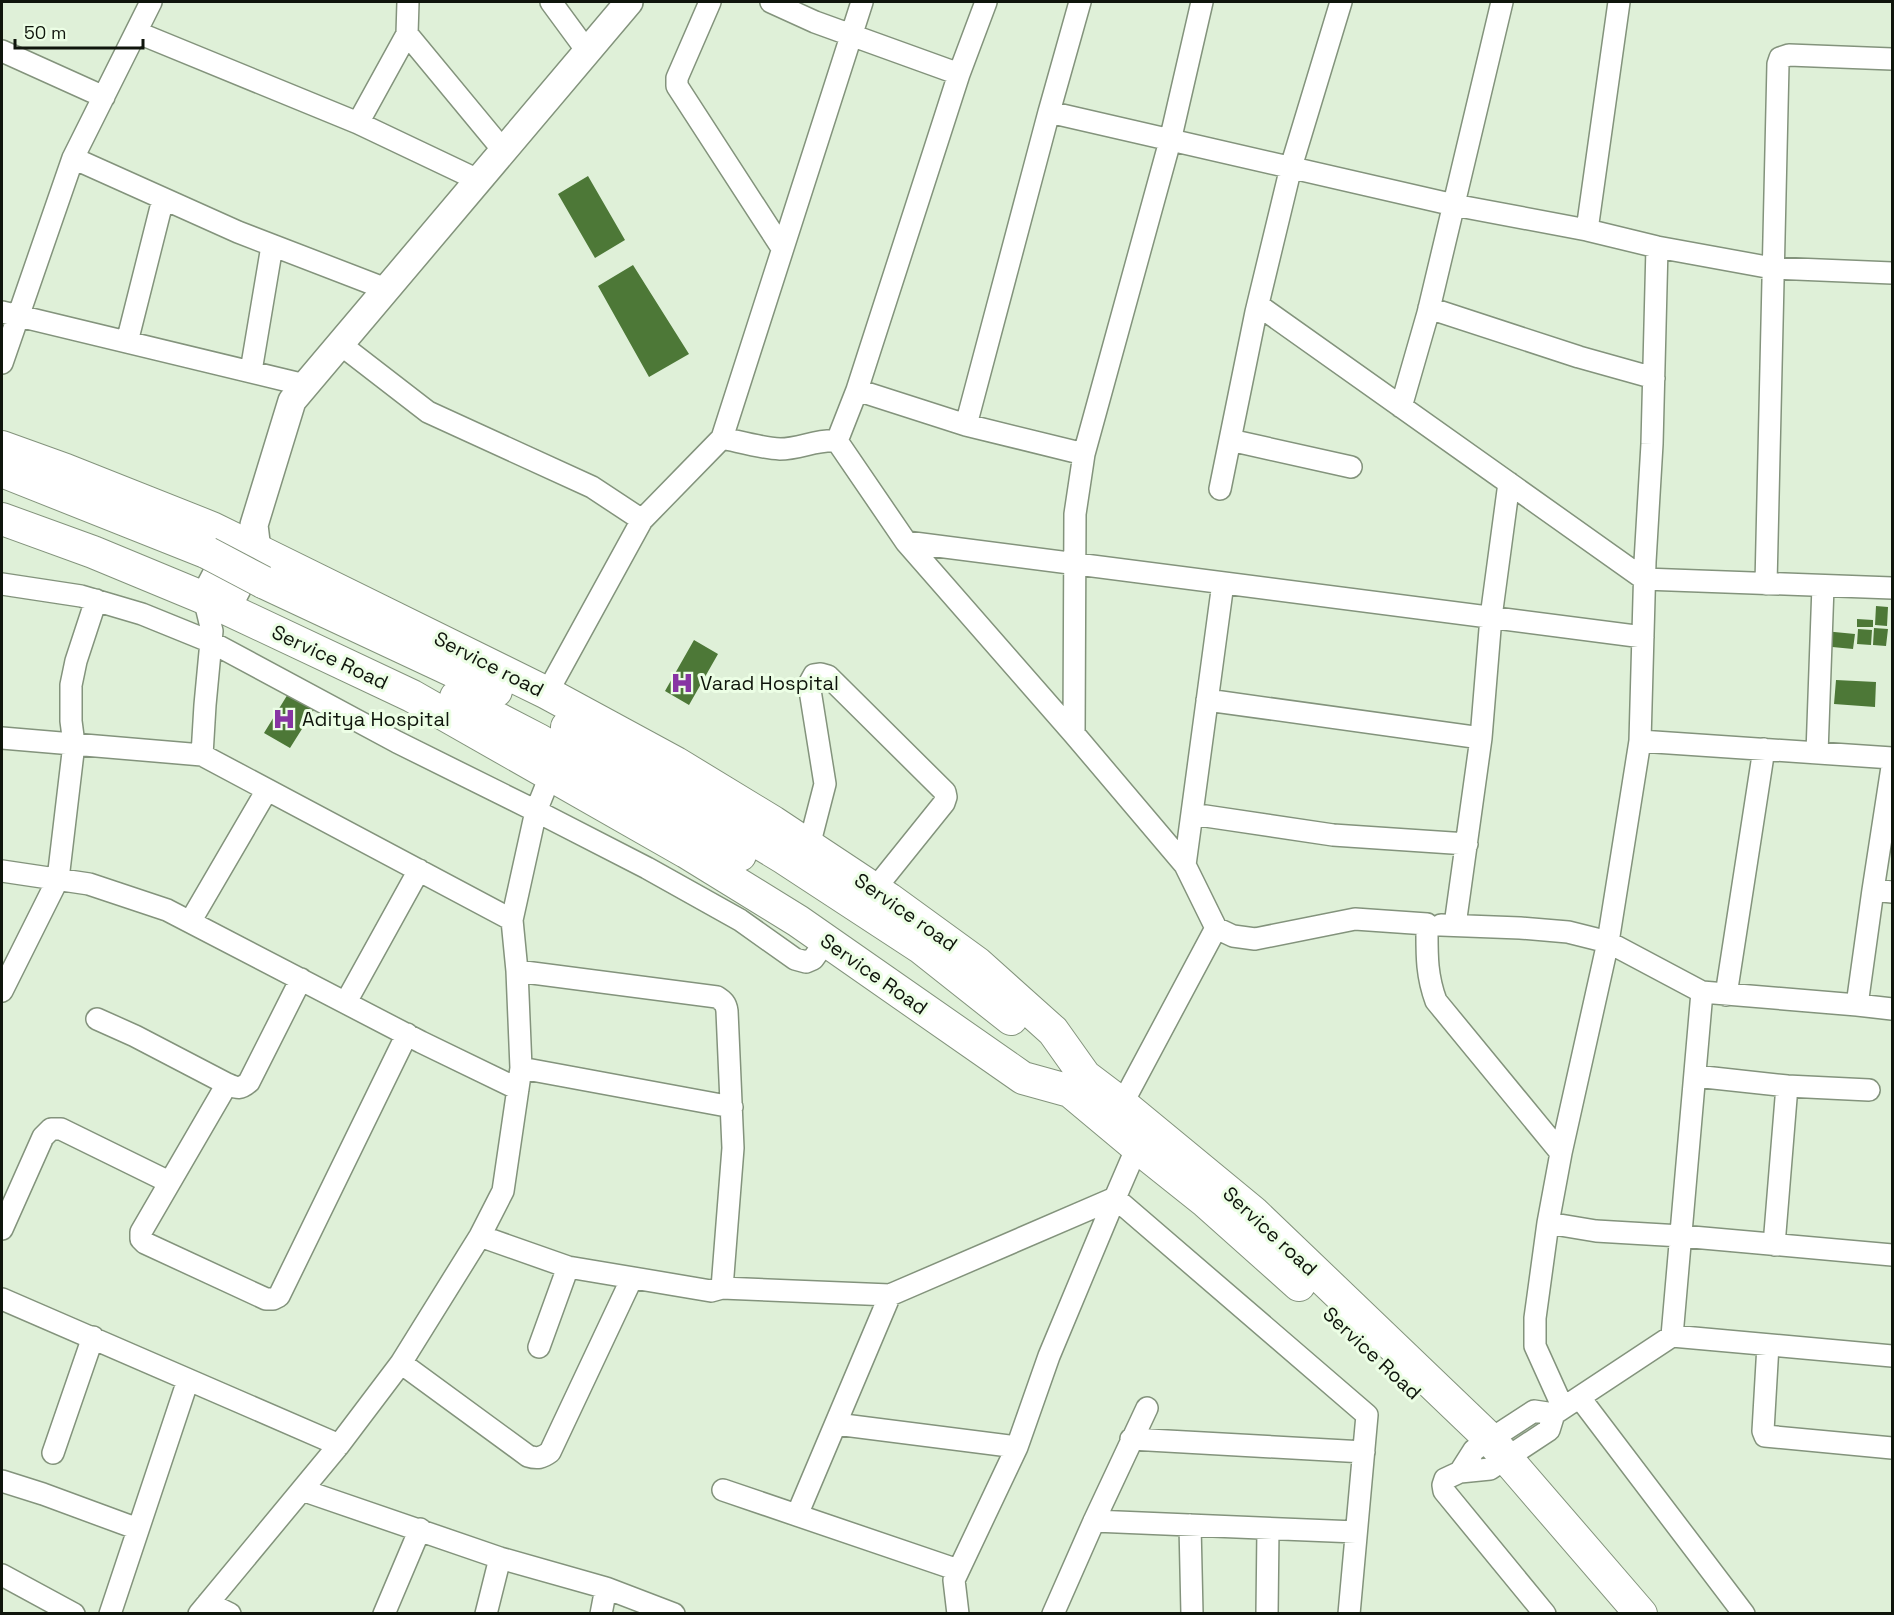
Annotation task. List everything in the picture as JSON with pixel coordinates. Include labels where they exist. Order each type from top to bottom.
[{"type":"highway","name":"Service road","points":[[2,447],[66,470],[231,574],[547,693],[676,763],[773,822],[977,963],[1053,1031],[1078,1084],[1122,1104],[1253,1212],[1484,1457],[1641,1614]]},
{"type":"highway","points":[[2,471],[231,574],[406,672],[537,739],[781,879],[885,947],[993,1028],[1078,1084]]},
{"type":"highway","points":[[2,495],[231,574]]},
{"type":"highway","name":"Service Road","points":[[2,519],[93,552],[231,574],[412,696],[686,852],[798,921],[1023,1078],[1078,1084],[1137,1147],[1206,1202],[1306,1291],[1484,1457],[1615,1614]]},
{"type":"main road","points":[[231,574],[292,401],[629,2]]},
{"type":"street","points":[[2,363],[10,314],[73,158],[151,2]]},
{"type":"street","points":[[358,123],[407,34],[408,2]]},
{"type":"street","points":[[551,2],[587,51]]},
{"type":"street","points":[[710,2],[677,78],[677,86],[782,248]]},
{"type":"street","points":[[771,2],[851,36],[959,74]]},
{"type":"street","points":[[547,693],[642,520],[722,438],[862,2]]},
{"type":"street","points":[[837,441],[857,390],[959,74],[986,2]]},
{"type":"street","points":[[966,425],[1080,2]]},
{"type":"street","points":[[1074,734],[1075,514],[1084,454],[1170,141],[1202,2]]},
{"type":"street","points":[[1220,489],[1258,305],[1291,167],[1341,2]]},
{"type":"street","points":[[1401,407],[1429,308],[1502,2]]},
{"type":"street","points":[[1587,230],[1619,2]]},
{"type":"street","points":[[136,32],[358,123],[478,180]]},
{"type":"street","points":[[407,34],[503,150]]},
{"type":"street","points":[[2,51],[104,96]]},
{"type":"street","points":[[1766,584],[1778,64],[1780,58],[1789,54],[1893,59]]},
{"type":"street","points":[[1049,112],[1454,205],[1587,230],[1657,248],[1772,268],[1893,273]]},
{"type":"street","points":[[73,158],[238,232],[386,289]]},
{"type":"street","points":[[127,342],[163,199]]},
{"type":"street","points":[[251,372],[272,246]]},
{"type":"street","points":[[1657,248],[1640,741],[1608,942],[1561,1153],[1548,1223],[1535,1318],[1535,1346],[1566,1406],[1744,1614]]},
{"type":"street","points":[[1258,305],[1644,579],[1893,588]]},
{"type":"street","points":[[1429,308],[1579,357],[1654,378]]},
{"type":"street","points":[[10,314],[305,385]]},
{"type":"street","points":[[340,344],[428,412],[592,487],[642,520]]},
{"type":"street","points":[[857,390],[966,425],[1084,454]]},
{"type":"street","points":[[722,438],[779,449],[802,447],[825,440],[837,441]]},
{"type":"street","points":[[1230,440],[1351,467]]},
{"type":"street","points":[[837,441],[906,542],[1185,865],[1216,928],[1233,936],[1255,939],[1354,920],[1569,932],[1608,942],[1702,992],[1893,1009]]},
{"type":"street","points":[[1455,926],[1481,738],[1491,617],[1509,483]]},
{"type":"street","points":[[906,542],[1643,637]]},
{"type":"street","points":[[202,755],[212,631],[231,574]]},
{"type":"street","points":[[1185,865],[1223,583]]},
{"type":"street","points":[[2,584],[96,600],[142,614],[211,642],[397,742],[646,868],[740,920],[795,960],[806,962],[813,959],[826,941]]},
{"type":"street","points":[[1817,753],[1823,586]]},
{"type":"street","points":[[2,595],[34,590]]},
{"type":"street","points":[[2,991],[58,879],[74,744],[71,721],[71,685],[76,661],[96,600]]},
{"type":"street","points":[[808,846],[825,784],[809,684],[814,675],[821,674],[828,676],[945,792],[944,803],[874,890]]},
{"type":"street","points":[[1207,700],[1481,738]]},
{"type":"street","points":[[2,738],[202,755],[512,920]]},
{"type":"street","points":[[1640,741],[1893,758]]},
{"type":"street","points":[[1726,995],[1764,750]]},
{"type":"street","points":[[1857,1005],[1883,891],[1893,767]]},
{"type":"street","points":[[230,1614],[204,1608],[339,1445],[401,1363],[480,1236],[503,1191],[521,1068],[517,971],[512,920],[536,811],[551,774]]},
{"type":"street","points":[[190,922],[267,789]]},
{"type":"street","points":[[1192,814],[1333,836],[1467,844]]},
{"type":"street","points":[[346,1002],[419,870]]},
{"type":"street","points":[[2,872],[89,884],[167,910],[518,1089]]},
{"type":"street","points":[[1427,924],[1426,962],[1429,983],[1436,1001],[1561,1153]]},
{"type":"street","points":[[1122,1104],[1216,928]]},
{"type":"street","points":[[517,971],[717,997],[723,1000],[727,1011],[733,1148],[722,1288]]},
{"type":"street","points":[[97,1018],[227,1084],[242,1088],[249,1082],[301,979]]},
{"type":"street","points":[[1672,1335],[1702,992]]},
{"type":"street","points":[[227,1084],[141,1232],[141,1239],[145,1243],[266,1299],[273,1299],[279,1296],[407,1034]]},
{"type":"street","points":[[521,1068],[732,1107]]},
{"type":"street","points":[[1695,1076],[1787,1086],[1869,1090]]},
{"type":"street","points":[[1774,1245],[1787,1086]]},
{"type":"street","points":[[2,1229],[43,1137],[51,1129],[61,1129],[169,1182]]},
{"type":"street","points":[[958,1614],[954,1580],[1017,1447],[1049,1356],[1137,1147]]},
{"type":"street","points":[[480,1236],[568,1267],[711,1291],[722,1288],[890,1295],[1115,1198]]},
{"type":"street","points":[[1115,1198],[1367,1415],[1349,1614]]},
{"type":"street","points":[[1548,1223],[1596,1230],[1893,1255]]},
{"type":"street","points":[[539,1347],[568,1267]]},
{"type":"street","points":[[401,1363],[528,1456],[543,1457],[550,1452],[632,1278]]},
{"type":"street","points":[[797,1515],[890,1295]]},
{"type":"street","points":[[2,1299],[339,1445]]},
{"type":"street","points":[[1545,1614],[1444,1491],[1443,1485],[1445,1479],[1484,1457],[1534,1411],[1566,1406],[1672,1335],[1893,1356]]},
{"type":"street","points":[[53,1453],[93,1337]]},
{"type":"street","points":[[1768,1345],[1763,1431],[1765,1436],[1893,1448]]},
{"type":"street","points":[[110,1614],[188,1380]]},
{"type":"street","points":[[1053,1614],[1147,1408]]},
{"type":"street","points":[[836,1424],[1017,1447]]},
{"type":"street","points":[[1131,1439],[1364,1452]]},
{"type":"street","points":[[2,1481],[138,1529]]},
{"type":"street","points":[[302,1490],[500,1558],[606,1588],[674,1614]]},
{"type":"street","points":[[723,1490],[958,1570]]},
{"type":"street","points":[[1094,1521],[1356,1532]]},
{"type":"street","points":[[1190,1525],[1192,1614]]},
{"type":"street","points":[[384,1614],[420,1529]]},
{"type":"street","points":[[1267,1614],[1268,1529]]},
{"type":"street","points":[[486,1614],[500,1558]]},
{"type":"street","points":[[3,1580],[74,1614]]},
{"type":"street","points":[[601,1614],[606,1588]]},
{"type":"building","points":[[588,176],[625,240],[595,258],[558,194]]},
{"type":"building","points":[[633,265],[689,354],[649,377],[598,286]]},
{"type":"building","points":[[1876,606],[1888,607],[1887,626],[1875,625]]},
{"type":"building","points":[[1857,619],[1873,620],[1873,627],[1857,627]]},
{"type":"building","points":[[1874,628],[1888,629],[1886,646],[1873,645]]},
{"type":"building","points":[[1858,629],[1872,630],[1871,645],[1857,644]]},
{"type":"building","points":[[1824,631],[1855,634],[1853,649],[1822,646]]},
{"type":"building","points":[[694,640],[718,654],[689,705],[665,691]]},
{"type":"building","points":[[1836,680],[1876,682],[1875,707],[1834,704]]},
{"type":"building","points":[[291,689],[317,705],[290,748],[264,733]]},
{"type":"place","name":"Varad Hospital","points":[[682,683]]},
{"type":"place","name":"Aditya Hospital","points":[[284,719]]}]
